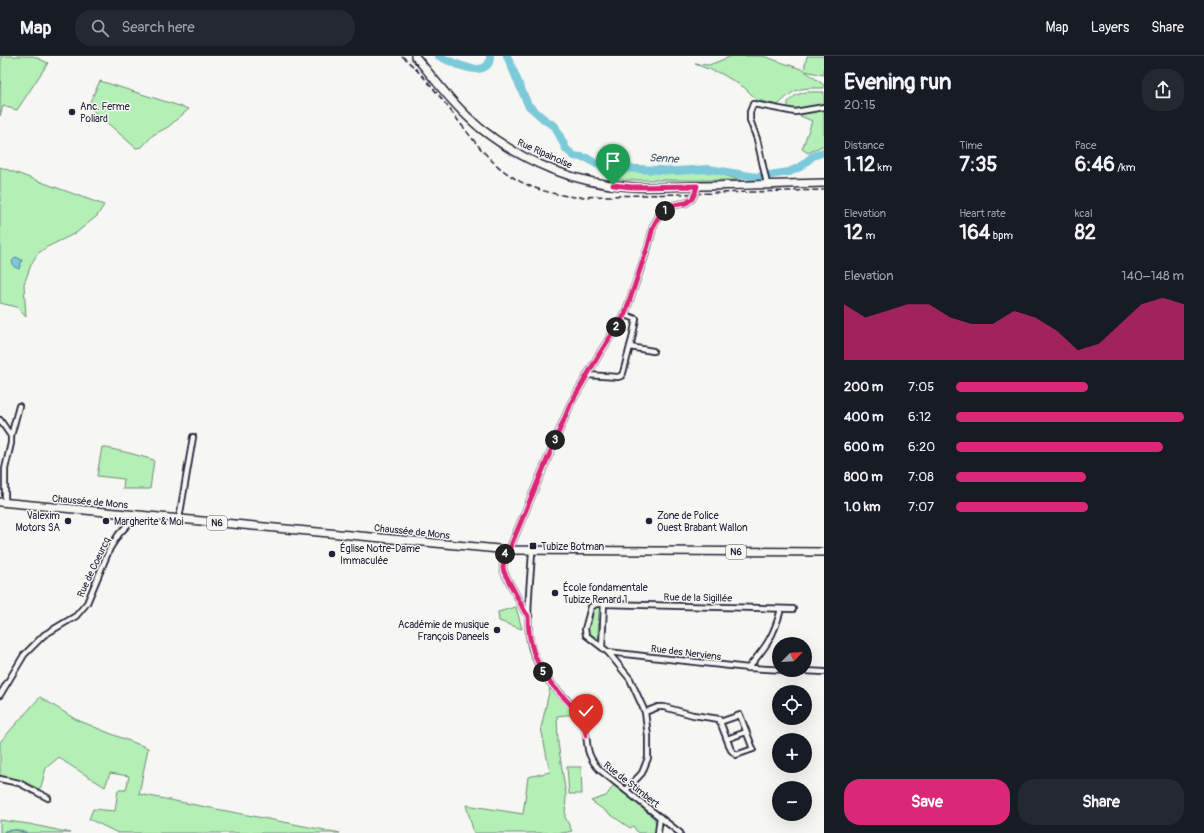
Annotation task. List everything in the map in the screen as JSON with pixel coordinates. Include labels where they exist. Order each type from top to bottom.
[{"type":"main road","name":"Rue Ripainoise","points":[[415,56],[454,103],[468,117],[498,141],[532,161],[570,176],[613,185],[632,187],[697,186],[767,182],[824,183]]},
{"type":"main road","name":"Chaussée de Mons","points":[[2,503],[507,550],[824,552]]},
{"type":"street","points":[[767,182],[757,139],[750,120],[750,112],[753,104],[795,112],[824,107]]},
{"type":"street","name":"Rue de Stimbert","points":[[528,616],[504,572],[503,568],[507,550],[571,403],[625,314],[653,227],[660,214],[674,205],[686,203],[692,199],[697,186]]},
{"type":"street","points":[[587,375],[621,376],[623,373],[636,318],[625,314]]},
{"type":"street","points":[[630,347],[653,351]]},
{"type":"street","points":[[2,503],[5,469],[11,443],[11,436],[19,406]]},
{"type":"street","points":[[0,420],[11,436]]},
{"type":"street","points":[[179,519],[193,438]]},
{"type":"street","name":"Rue de Coeurcq","points":[[0,695],[24,655],[44,635],[76,616],[87,603],[110,548],[118,534],[138,515]]},
{"type":"street","name":"Rue de Stimbert","points":[[532,551],[528,633],[532,649],[538,663],[549,681],[580,715],[584,724],[589,757],[600,770],[680,833]]},
{"type":"street","name":"Rue de la Sigillée","points":[[602,647],[588,638],[585,631],[591,607],[596,604],[793,609]]},
{"type":"street","points":[[604,604],[602,647],[608,652],[630,679],[645,712],[648,736],[648,758],[642,773],[626,790]]},
{"type":"street","points":[[748,668],[771,639],[776,628],[781,609]]},
{"type":"street","name":"Rue des Nerviens","points":[[608,652],[748,668],[824,672]]},
{"type":"street","points":[[645,712],[658,707],[664,707],[693,715],[719,719],[720,722],[733,753],[736,755],[753,749],[740,715],[720,722]]},
{"type":"street","points":[[727,739],[746,732]]},
{"type":"street","points":[[0,779],[19,783],[48,798]]},
{"type":"street","name":"Rue de Stimbert","points":[[658,833],[660,817]]},
{"type":"green space","points":[[1,56],[33,56],[48,63],[17,110],[3,106],[0,116]]},
{"type":"green space","points":[[732,56],[763,56],[804,70],[807,56],[824,56],[824,75],[805,71],[824,85],[824,88],[798,90],[789,95],[778,105],[757,100],[745,88],[722,74],[695,64],[709,65]]},
{"type":"green space","points":[[100,81],[189,109],[168,127],[153,135],[142,147],[136,148],[88,106]]},
{"type":"green space","points":[[806,92],[824,92],[824,106],[794,110],[788,108],[788,102],[796,95]]},
{"type":"green space","points":[[824,110],[824,145],[808,153],[802,149],[812,121],[798,115]]},
{"type":"green space","points":[[610,166],[708,171],[742,180],[611,180]]},
{"type":"green space","points":[[0,167],[104,205],[97,216],[76,233],[47,247],[37,254],[24,284],[26,317],[17,307],[0,303]]},
{"type":"green space","points":[[102,447],[154,460],[150,489],[123,489],[124,479],[97,476]]},
{"type":"green space","points":[[597,606],[600,607],[602,611],[599,611],[598,632],[601,633],[598,638],[594,639],[588,634],[587,628],[588,623],[591,624],[593,614],[590,613],[592,608]]},
{"type":"green space","points":[[516,607],[522,629],[499,621],[498,612]]},
{"type":"green space","points":[[550,688],[576,714],[557,716],[558,743],[566,795],[565,817],[572,831],[563,833],[474,833],[466,805],[523,814],[528,777],[550,772],[541,728]]},
{"type":"green space","points":[[40,697],[75,719],[148,748],[139,794],[340,833],[118,833],[89,819],[93,809],[115,811],[118,790],[126,790],[129,776],[110,773],[105,787],[59,757],[46,768],[41,787],[37,790],[18,780],[0,777],[0,742]]},
{"type":"green space","points":[[567,767],[581,767],[582,794],[569,794]]},
{"type":"green space","points":[[614,785],[654,818],[656,822],[656,833],[638,833],[633,826],[630,828],[591,801],[606,796]]},
{"type":"green space","points":[[0,820],[29,824],[71,833],[0,833]]},
{"type":"water","points":[[16,257],[22,260],[19,269],[14,267],[12,261]]},
{"type":"waterway","name":"Senne","points":[[439,56],[462,66],[475,69],[480,69],[486,66],[489,62],[490,56]]},
{"type":"waterway","name":"Senne","points":[[507,56],[528,105],[546,121],[555,126],[566,149],[574,156],[587,158],[596,164],[620,168],[676,171],[709,169],[756,177],[789,172],[800,167],[813,156],[824,152]]},
{"type":"waterway","points":[[4,833],[5,831],[17,830],[26,833]]},
{"type":"railway","points":[[402,56],[426,80],[488,157],[508,174],[540,190],[574,197],[824,190]]},
{"type":"place","name":"Anc. Ferme Poliard","points":[[72,112]]},
{"type":"place","name":"Valexim Motors SA","points":[[68,521]]},
{"type":"place","name":"Margherite & Moi","points":[[106,521]]},
{"type":"place","name":"Zone de Police Ouest Brabant Wallon","points":[[649,521]]},
{"type":"place","name":"Tubize Botman","points":[[533,546]]},
{"type":"place","name":"Église Notre-Dame Immaculée","points":[[332,554]]},
{"type":"place","name":"École fondamentale Tubize Renard 1","points":[[555,593]]},
{"type":"place","name":"Académie de musique François Daneels","points":[[497,630]]},
{"type":"route","points":[[586,735],[584,724],[580,715],[556,690],[538,663],[532,649],[528,633],[528,616],[503,568],[505,550],[509,550],[571,403],[625,314],[653,227],[660,214],[674,205],[686,203],[692,199],[697,186],[632,187],[613,185]]}]
